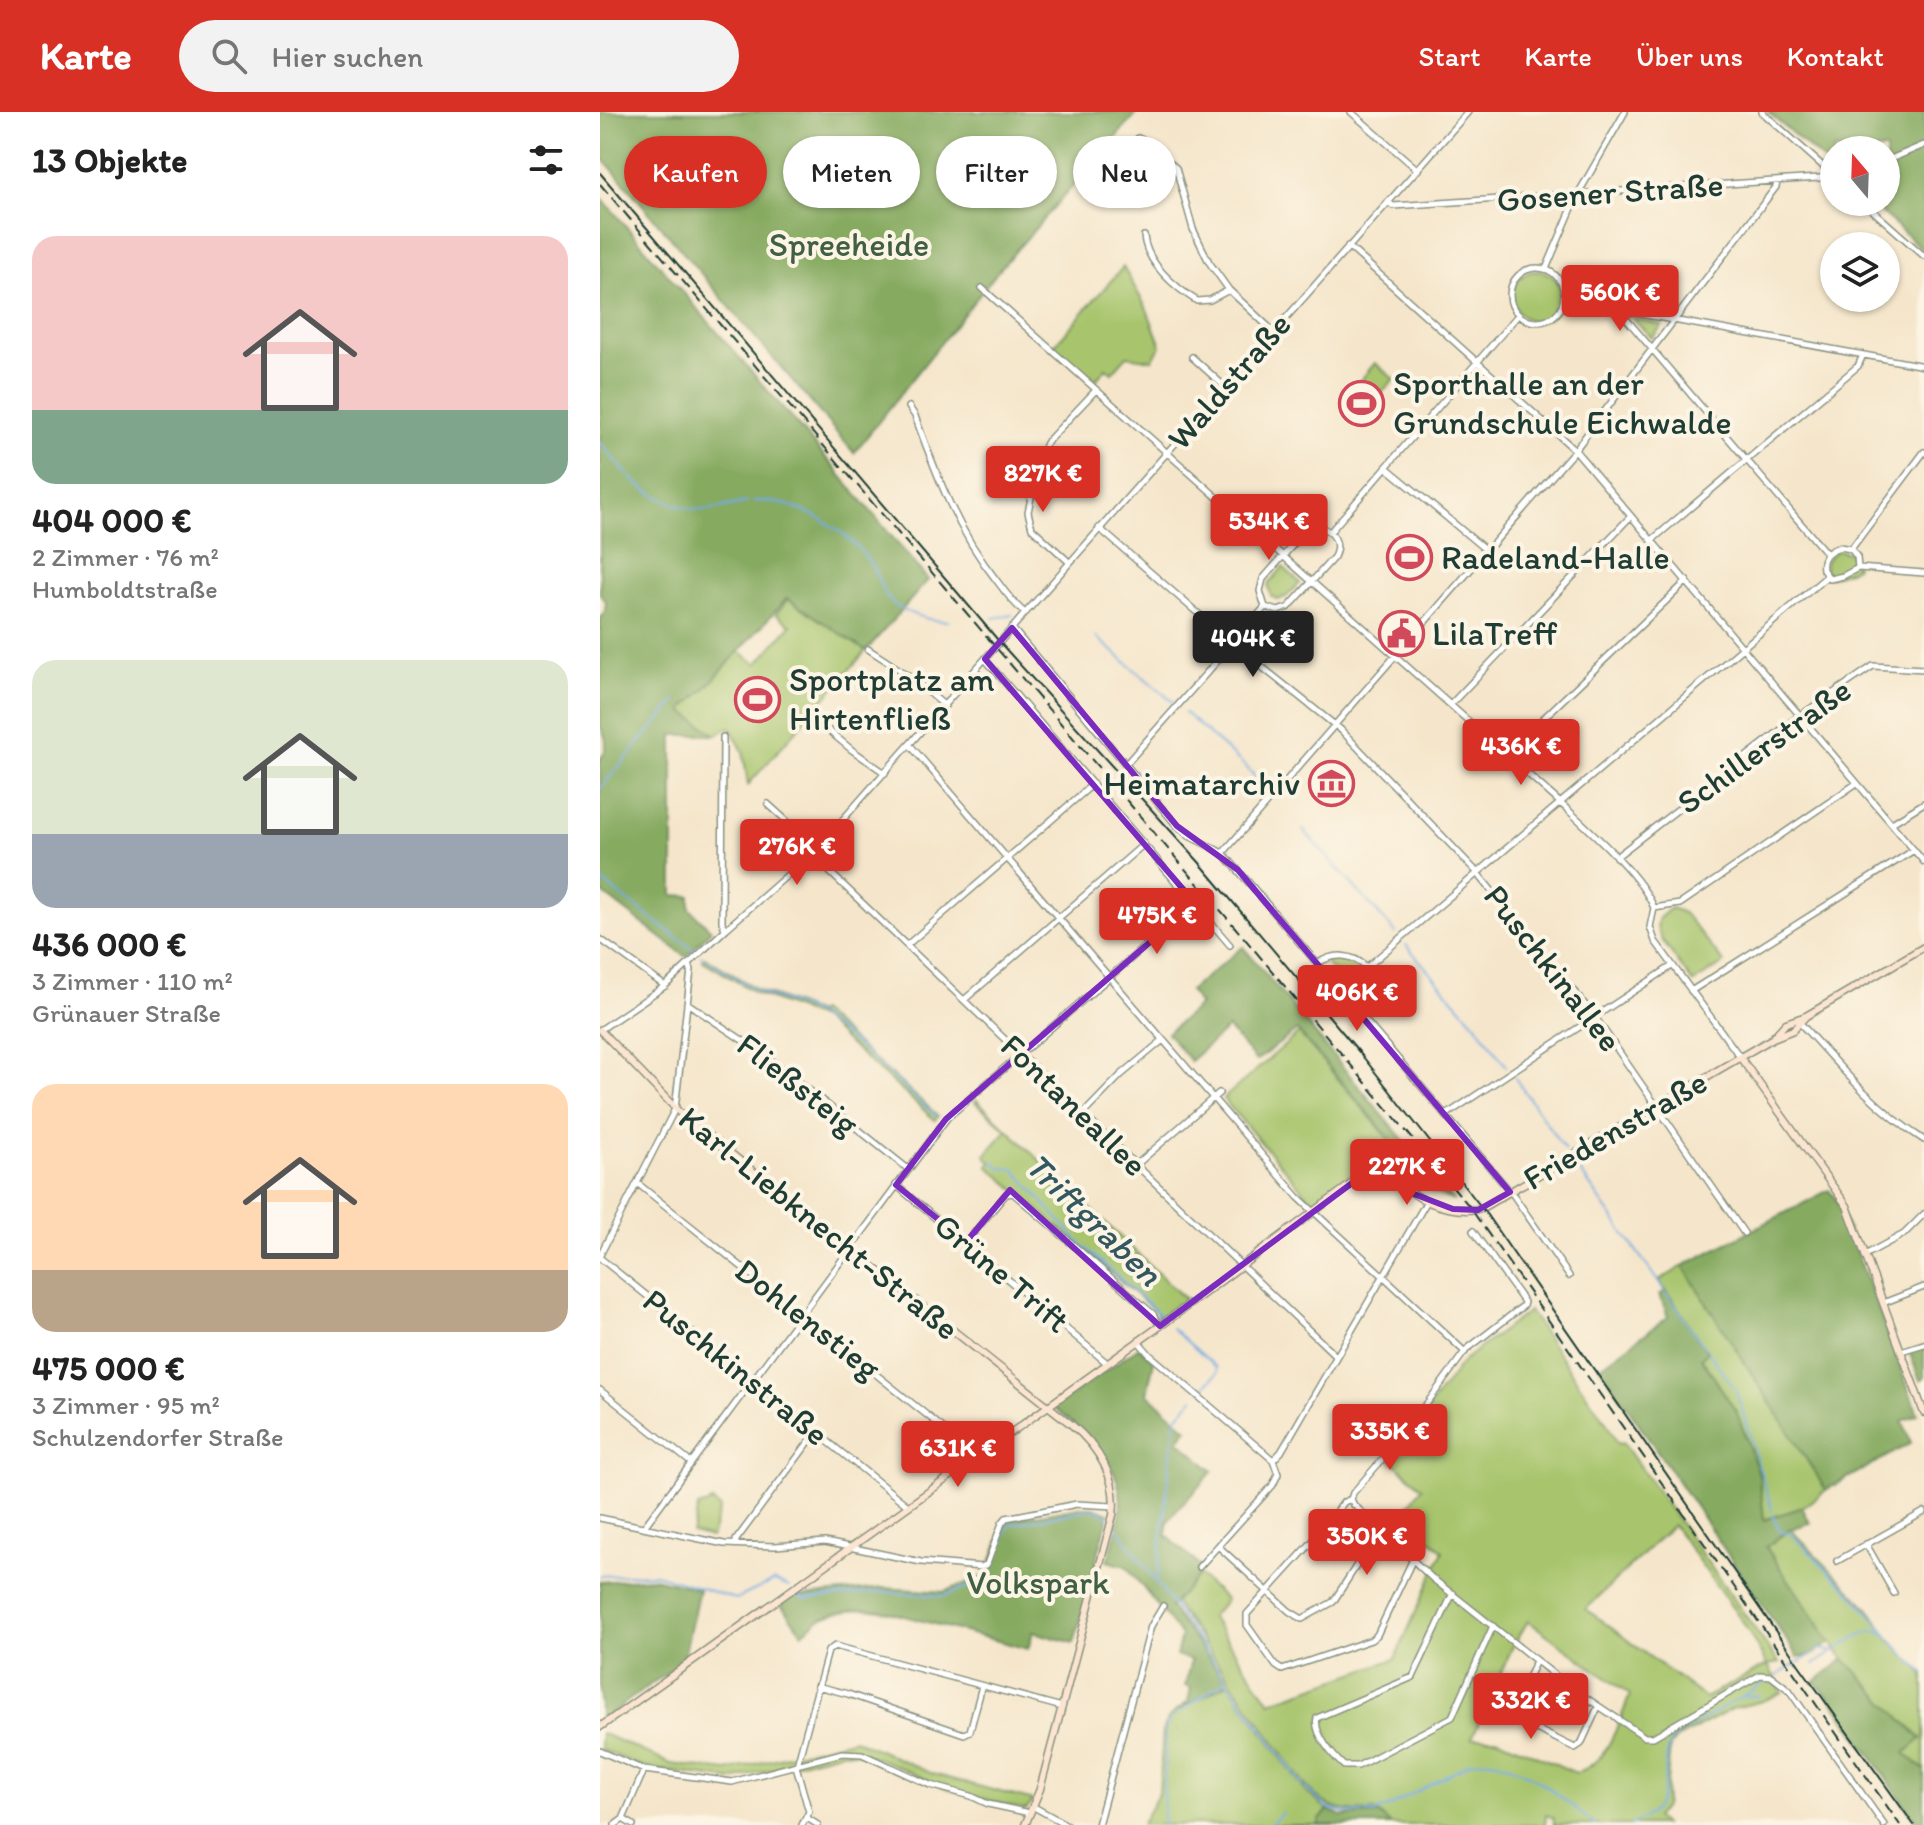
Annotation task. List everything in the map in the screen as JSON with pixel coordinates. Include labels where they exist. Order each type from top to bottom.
[{"type":"street","points":[[1351,112],[1418,170]]},
{"type":"street","name":"Waldstraße","points":[[600,1030],[665,986],[725,929],[818,849],[1468,112]]},
{"type":"street","points":[[1546,269],[1578,194],[1625,112]]},
{"type":"street","points":[[1762,112],[1820,164]]},
{"type":"street","points":[[1900,155],[1924,145]]},
{"type":"street","points":[[1176,168],[1200,246],[1229,290],[1273,331]]},
{"type":"street","name":"Gosener Straße","points":[[1388,202],[1393,206],[1820,177]]},
{"type":"street","points":[[1223,853],[1575,450],[1776,187],[1777,181]]},
{"type":"street","points":[[1879,216],[1924,256]]},
{"type":"street","points":[[1144,236],[1144,243],[1158,266],[1197,301],[1210,300],[1229,290]]},
{"type":"street","points":[[1348,246],[1575,450],[1924,862]]},
{"type":"street","points":[[1546,269],[1562,283],[1564,300],[1559,312],[1545,322],[1529,322],[1518,315],[1510,299],[1513,283],[1526,270],[1546,269]]},
{"type":"street","points":[[982,288],[1560,802],[1616,857],[1647,894],[1654,908],[1650,932],[1847,1206],[1924,1413]]},
{"type":"street","points":[[1564,300],[1924,366]]},
{"type":"street","points":[[1624,311],[1623,315],[1826,553]]},
{"type":"street","points":[[1330,532],[1518,315]]},
{"type":"street","points":[[1652,540],[1858,366],[1863,355]]},
{"type":"street","points":[[1192,357],[1224,386]]},
{"type":"street","points":[[1069,562],[1032,528],[1028,512],[1046,443],[1096,390]]},
{"type":"street","points":[[909,407],[957,522],[992,574],[1025,613]]},
{"type":"street","points":[[1851,549],[1924,452]]},
{"type":"street","points":[[1386,467],[1487,551]]},
{"type":"street","points":[[1451,704],[1631,516]]},
{"type":"street","points":[[1319,527],[1330,532],[1337,552],[1313,582],[1289,607],[1278,611],[1265,607],[1260,591],[1263,579],[1283,555],[1308,529],[1319,527]]},
{"type":"street","name":"Puschkinallee","points":[[1099,528],[1232,644],[1335,724],[1477,873],[1595,1017],[1744,1233]]},
{"type":"street","points":[[1826,577],[1822,564],[1826,553],[1840,547],[1851,549],[1857,557],[1858,568]]},
{"type":"street","points":[[1826,577],[1835,579],[1858,568],[1924,573]]},
{"type":"street","points":[[1367,967],[1826,577]]},
{"type":"street","points":[[1506,754],[1687,581]]},
{"type":"street","points":[[1126,764],[1265,607]]},
{"type":"street","points":[[1012,628],[1182,831],[1223,853],[1510,1192],[1569,1276]]},
{"type":"street","points":[[868,649],[905,672],[945,706]]},
{"type":"street","points":[[985,659],[1230,945]]},
{"type":"street","name":"Schillerstraße","points":[[1616,857],[1800,716],[1873,666],[1924,669]]},
{"type":"street","points":[[811,716],[885,773]]},
{"type":"street","points":[[723,737],[722,922],[725,929]]},
{"type":"street","points":[[910,745],[1313,1212],[1465,1352]]},
{"type":"street","points":[[1654,908],[1680,904],[1857,783]]},
{"type":"street","points":[[907,945],[1093,784]]},
{"type":"street","points":[[1892,823],[1924,803]]},
{"type":"street","points":[[768,804],[818,849]]},
{"type":"street","points":[[964,1000],[1144,844]]},
{"type":"street","points":[[1691,991],[1914,850]]},
{"type":"street","name":"Fontaneallee","points":[[812,855],[1336,1356]]},
{"type":"street","points":[[644,1527],[945,1120],[1195,903]]},
{"type":"street","points":[[600,939],[665,986]]},
{"type":"street","name":"Friedenstraße","points":[[1773,1038],[1786,1023],[1806,1016],[1924,947]]},
{"type":"street","points":[[1317,964],[1341,955],[1354,958],[1367,967],[1374,993],[1367,1010],[1361,1015]]},
{"type":"street","points":[[600,1256],[675,1109],[691,970],[689,964]]},
{"type":"street","points":[[1446,1115],[1672,966]]},
{"type":"street","name":"Fließsteig","points":[[687,1003],[766,1056],[908,1169]]},
{"type":"street","name":"Friedenstraße","points":[[1427,1201],[1453,1209],[1472,1211],[1482,1208],[1773,1038],[1788,1033],[1806,1016]]},
{"type":"street","points":[[1800,1023],[1860,1089],[1924,1140]]},
{"type":"street","name":"Karl-Liebknecht-Straße","points":[[600,1030],[675,1109],[1085,1436],[1108,1473],[1113,1515],[1062,1707],[1025,1825]]},
{"type":"street","points":[[1083,1114],[1122,1074],[1163,1040]]},
{"type":"street","points":[[1136,1165],[1216,1096]]},
{"type":"street","points":[[600,1727],[1167,1321],[1373,1167],[1388,1165],[1410,1190],[1427,1201],[1281,1452],[1273,1460]]},
{"type":"street","name":"Dohlenstieg","points":[[637,1183],[978,1456]]},
{"type":"street","name":"Grüne Trift","points":[[896,1185],[1107,1363]]},
{"type":"street","points":[[966,1242],[1006,1194],[1013,1193],[1153,1314],[1160,1326]]},
{"type":"street","points":[[1865,1255],[1904,1234],[1924,1214]]},
{"type":"street","points":[[1473,1231],[1524,1305],[1465,1352],[1406,1432],[1353,1493],[1351,1499],[1354,1505],[1432,1578],[1536,1661],[1598,1707],[1649,1739],[1760,1675],[1773,1677],[1797,1700],[1884,1825]]},
{"type":"street","name":"Puschkinstraße","points":[[600,1256],[908,1506]]},
{"type":"street","points":[[1883,1303],[1924,1287]]},
{"type":"street","points":[[1138,1341],[1150,1355],[1273,1460],[1277,1471],[1276,1480],[1199,1567]]},
{"type":"street","points":[[1901,1351],[1924,1344]]},
{"type":"street","points":[[600,1390],[690,1462]]},
{"type":"street","points":[[736,1544],[817,1431]]},
{"type":"street","points":[[1351,1499],[1344,1502],[1323,1530],[1247,1614],[1245,1621],[1276,1667],[1286,1670],[1375,1638],[1413,1559]]},
{"type":"street","points":[[600,1518],[715,1543],[775,1546],[825,1542],[921,1562],[982,1567],[987,1564],[1006,1518],[1077,1504],[1114,1506]]},
{"type":"street","points":[[1837,1561],[1924,1512]]},
{"type":"street","points":[[1218,1546],[1299,1618],[1306,1618],[1335,1600],[1380,1529]]},
{"type":"street","points":[[1866,1544],[1894,1593]]},
{"type":"street","points":[[1453,1593],[1413,1677],[1317,1718],[1315,1724],[1318,1731],[1344,1766],[1358,1766],[1452,1717],[1493,1626]]},
{"type":"street","points":[[1098,1825],[1150,1628],[1163,1606]]},
{"type":"street","points":[[802,1825],[807,1818],[808,1806],[796,1766],[828,1651],[835,1646],[1062,1707]]},
{"type":"street","points":[[1536,1661],[1513,1708],[1514,1718],[1575,1748],[1581,1744],[1598,1707]]},
{"type":"street","points":[[817,1686],[964,1734],[970,1731],[973,1724],[982,1686]]},
{"type":"street","points":[[600,1751],[644,1770],[732,1782],[842,1753],[857,1753],[930,1785],[988,1804],[1032,1810],[1067,1825]]},
{"type":"street","points":[[615,1825],[623,1819],[644,1770]]},
{"type":"street","points":[[807,1818],[818,1825]]},
{"type":"street","points":[[623,1819],[633,1825]]},
{"type":"highlighted area","points":[[1012,628],[1177,826],[1238,870],[1510,1192],[1478,1210],[1453,1209],[1414,1194],[1383,1160],[1160,1326],[1010,1190],[966,1242],[896,1185],[946,1119],[1195,903],[985,659]]},
{"type":"green space","name":"Spreeheide","points":[[600,112],[1138,112],[1117,136],[1073,136],[1073,186],[1057,204],[1057,136],[936,136],[936,208],[1053,208],[998,271],[854,453],[645,208],[767,208],[767,136],[624,136],[624,183],[600,155]]},
{"type":"green space","points":[[1768,112],[1924,112],[1924,251],[1885,216],[1900,216],[1900,136],[1820,136],[1820,158]]},
{"type":"green space","points":[[600,196],[928,580],[866,651],[787,598],[684,708],[684,712],[716,735],[673,735],[673,895],[690,896],[690,909],[711,930],[686,957],[600,891],[600,759],[606,743],[600,727],[600,618],[606,601],[600,594]]},
{"type":"green space","points":[[1123,267],[1146,307],[1161,346],[1152,360],[1127,356],[1112,373],[1106,368],[1096,380],[1091,375],[1088,378],[1053,347]]},
{"type":"green space","points":[[1537,271],[1554,279],[1562,296],[1554,313],[1537,321],[1520,313],[1512,296],[1520,279]]},
{"type":"green space","points":[[1632,318],[1661,325],[1662,326],[1652,338]]},
{"type":"green space","points":[[1375,363],[1394,379],[1378,397],[1360,381]]},
{"type":"green space","points":[[1836,550],[1850,553],[1856,566],[1830,577],[1825,570],[1825,561]]},
{"type":"green space","points":[[1283,567],[1300,583],[1286,597],[1278,600],[1271,596],[1268,585]]},
{"type":"green space","name":"Sportplatz am Hirtenfließ","points":[[788,599],[866,651],[748,785],[743,751],[730,727],[716,735],[684,712],[683,708],[739,651],[757,664],[791,625],[776,614]]},
{"type":"green space","points":[[1671,908],[1684,913],[1724,963],[1693,983],[1662,940],[1657,927],[1659,918]]},
{"type":"green space","points":[[1243,947],[1454,1201],[1412,1184],[1394,1162],[1399,1150],[1297,1030],[1256,1061],[1228,1028],[1190,1061],[1167,1033],[1200,1005],[1189,991]]},
{"type":"green space","points":[[705,957],[758,990],[817,1013],[819,1011],[938,1116],[935,1120],[821,1019],[756,993],[702,960]]},
{"type":"green space","points":[[1335,958],[1353,961],[1363,968],[1348,982],[1338,978],[1325,962]]},
{"type":"green space","points":[[1365,970],[1372,992],[1364,1009],[1350,992],[1352,981]]},
{"type":"green space","points":[[1299,1033],[1388,1138],[1384,1150],[1314,1203],[1223,1099]]},
{"type":"green space","points":[[977,1100],[1185,1299],[1158,1318],[1156,1312],[988,1166],[991,1162],[985,1155],[1007,1130],[975,1102]]},
{"type":"green space","points":[[1829,1190],[1837,1201],[1918,1414],[1902,1421],[1911,1443],[1826,1490],[1683,1266]]},
{"type":"green space","points":[[1683,1266],[1826,1490],[1803,1507],[1764,1521],[1759,1474],[1737,1413],[1701,1357],[1707,1352],[1659,1281]]},
{"type":"green space","points":[[1666,1290],[1707,1352],[1701,1358],[1737,1413],[1759,1474],[1764,1520],[1802,1507],[1810,1523],[1790,1529],[1766,1547],[1831,1643],[1809,1656],[1798,1657],[1600,1367],[1668,1317],[1660,1295]]},
{"type":"green space","points":[[1529,1311],[1618,1444],[1623,1443],[1779,1663],[1768,1665],[1782,1693],[1734,1708],[1676,1739],[1670,1746],[1665,1807],[1655,1817],[1663,1825],[1554,1825],[1554,1818],[1546,1815],[1545,1825],[1391,1825],[1376,1811],[1344,1810],[1328,1805],[1304,1784],[1174,1602],[1199,1575],[1226,1600],[1211,1617],[1270,1702],[1395,1659],[1443,1551],[1403,1513],[1422,1488],[1390,1459],[1464,1360]],"holes":[[[1673,1525],[1744,1624],[1767,1665],[1705,1698],[1586,1609]],[[1528,1621],[1630,1695],[1604,1752],[1587,1768],[1576,1773],[1497,1738],[1472,1738],[1512,1648]]]},
{"type":"green space","points":[[1924,1346],[1924,1378],[1920,1380],[1909,1351]]},
{"type":"green space","points":[[1139,1347],[1154,1361],[1147,1393],[1187,1429],[1178,1440],[1213,1471],[1168,1520],[1166,1535],[1201,1567],[1196,1572],[1199,1575],[1170,1607],[1228,1683],[1176,1711],[1188,1702],[1191,1688],[1185,1686],[1191,1660],[1176,1656],[1181,1636],[1126,1566],[1107,1561],[1120,1513],[1117,1481],[1102,1452],[1053,1408]]},
{"type":"green space","points":[[713,1502],[720,1508],[711,1538],[692,1533],[698,1507]]},
{"type":"green space","name":"Volkspark","points":[[1093,1507],[1109,1513],[1074,1643],[1033,1632],[1028,1649],[889,1612],[864,1609],[820,1619],[802,1633],[781,1605],[798,1593],[803,1596],[883,1588],[943,1592],[986,1576],[1009,1520]]},
{"type":"green space","points":[[1790,1529],[1869,1609],[1891,1641],[1924,1674],[1924,1770],[1905,1753],[1921,1738],[1858,1676],[1831,1643],[1766,1547]]},
{"type":"green space","points":[[653,1578],[699,1589],[683,1661],[600,1721],[600,1582]]},
{"type":"green space","points":[[1844,1659],[1921,1739],[1905,1753],[1924,1770],[1924,1825],[1919,1825],[1831,1699],[1815,1682]]},
{"type":"green space","points":[[1228,1683],[1306,1792],[1328,1810],[1319,1825],[1141,1825],[1159,1793],[1163,1732],[1167,1720],[1176,1711]]},
{"type":"green space","points":[[601,1733],[671,1764],[727,1771],[854,1739],[933,1774],[1034,1801],[1026,1810],[986,1800],[946,1788],[865,1754],[851,1752],[839,1752],[733,1780],[645,1768],[600,1749]]},
{"type":"green space","points":[[1328,1810],[1342,1816],[1379,1814],[1391,1825],[1319,1825]]},
{"type":"waterway","points":[[600,443],[627,474]]},
{"type":"waterway","points":[[630,477],[654,495],[685,508],[704,510],[747,502]]},
{"type":"waterway","points":[[754,501],[805,511],[837,529],[863,554],[895,605],[921,617],[948,621]]},
{"type":"waterway","points":[[994,618],[1012,615]]},
{"type":"waterway","points":[[1095,636],[1173,702]]},
{"type":"waterway","points":[[600,788],[676,701]]},
{"type":"waterway","points":[[1185,713],[1269,791]]},
{"type":"waterway","points":[[1303,830],[1396,933]]},
{"type":"waterway","points":[[600,880],[696,952]]},
{"type":"waterway","points":[[1406,945],[1479,1028],[1506,1066]]},
{"type":"waterway","points":[[701,956],[759,992],[811,1011],[853,1042],[936,1116]]},
{"type":"waterway","points":[[1515,1078],[1565,1150]]},
{"type":"waterway","name":"Triftgraben","points":[[992,1161],[1001,1168],[1014,1169],[1075,1238],[1160,1315]]},
{"type":"waterway","points":[[1575,1164],[1705,1348]]},
{"type":"waterway","name":"Triftgraben","points":[[1172,1328],[1217,1368],[1217,1373],[1201,1390]]},
{"type":"waterway","points":[[1708,1352],[1736,1390],[1772,1510]]},
{"type":"waterway","name":"Triftgraben","points":[[1157,1581],[1174,1427],[1178,1415],[1194,1398]]},
{"type":"waterway","points":[[794,1591],[806,1599],[883,1592],[943,1596],[988,1579],[1009,1525],[1090,1509],[1101,1511],[1109,1517]]},
{"type":"waterway","points":[[1773,1515],[1780,1531],[1792,1535],[1855,1597],[1886,1633]]},
{"type":"waterway","points":[[1113,1522],[1302,1785],[1326,1807],[1345,1813],[1373,1813],[1471,1762],[1487,1761],[1504,1764],[1538,1780],[1595,1825]]},
{"type":"waterway","points":[[600,1576],[656,1574],[736,1599],[774,1581],[789,1587]]},
{"type":"waterway","points":[[1776,1676],[1821,1649],[1833,1652],[1867,1632],[1877,1631],[1892,1640],[1924,1672]]},
{"type":"waterway","points":[[1814,1665],[1832,1652]]},
{"type":"waterway","points":[[1631,1825],[1652,1812],[1661,1799],[1667,1755],[1673,1738],[1771,1679]]},
{"type":"waterway","points":[[1163,1825],[1166,1726],[1174,1716],[1226,1680]]},
{"type":"waterway","points":[[1744,1696],[1759,1696]]},
{"type":"waterway","points":[[1270,1825],[1282,1813]]},
{"type":"tram line","points":[[600,173],[1003,646],[1199,862],[1360,1053],[1482,1208],[1799,1665],[1914,1825]]},
{"type":"railway","points":[[600,184],[1469,1206],[1900,1825]]},
{"type":"place","name":"Sporthalle an der Grundschule Eichwalde","points":[[1362,403]]},
{"type":"place","name":"Radeland-Halle","points":[[1410,557]]},
{"type":"place","name":"LilaTreff","points":[[1401,633]]},
{"type":"place","name":"Sportplatz am Hirtenfließ","points":[[758,699]]},
{"type":"place","name":"Heimatarchiv","points":[[1331,783]]}]
